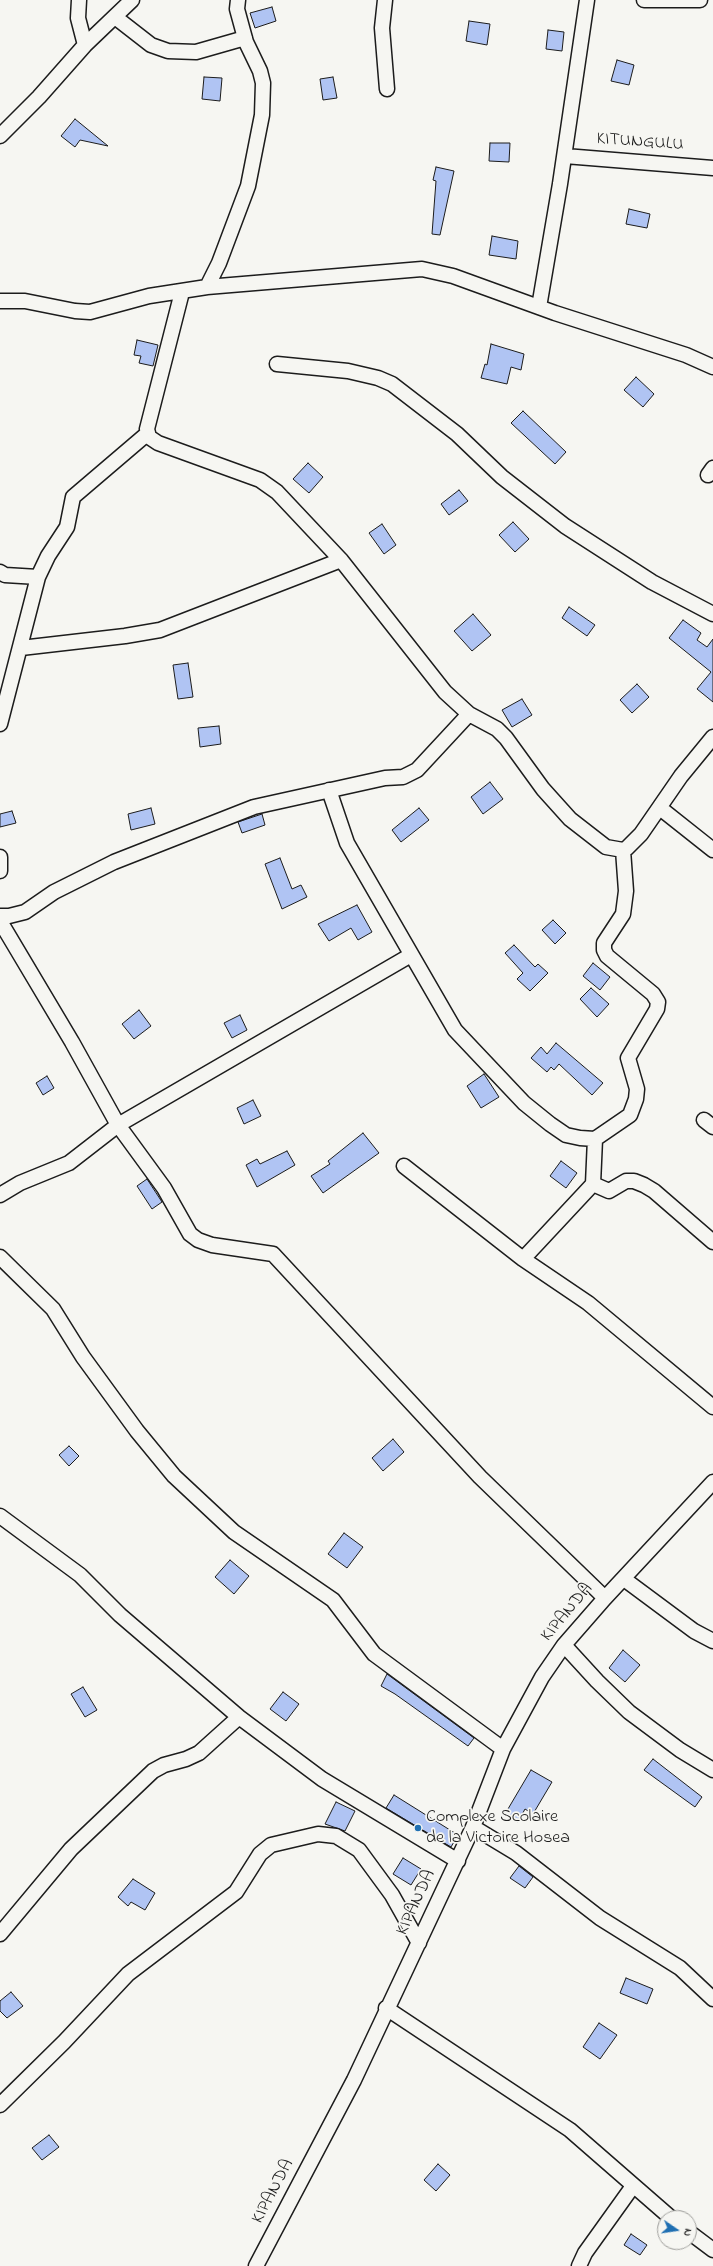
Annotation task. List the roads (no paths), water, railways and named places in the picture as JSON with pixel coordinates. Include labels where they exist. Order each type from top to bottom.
[{"type":"street","points":[[79,0],[78,18],[85,45]]},
{"type":"street","points":[[0,136],[39,97],[85,45],[132,0]]},
{"type":"street","points":[[207,287],[219,263],[248,186],[262,115],[263,83],[260,71],[245,38],[238,9],[238,0]]},
{"type":"street","points":[[385,0],[382,28],[388,89]]},
{"type":"street","points":[[540,307],[587,0]]},
{"type":"street","points":[[644,0],[700,0]]},
{"type":"street","points":[[115,17],[151,45],[168,51],[196,52],[245,38]]},
{"type":"street","name":"KITUNGULU","points":[[564,156],[713,168]]},
{"type":"street","points":[[0,301],[24,301],[75,312],[90,312],[149,296],[207,287],[422,269],[453,276],[540,307],[686,355],[713,367]]},
{"type":"street","points":[[0,724],[7,677],[21,648],[38,577],[48,556],[67,527],[73,497],[148,433],[182,292]]},
{"type":"street","points":[[277,364],[348,371],[378,378],[392,384],[457,434],[502,477],[564,526],[652,582],[713,614]]},
{"type":"street","points":[[148,433],[152,441],[260,480],[277,492],[291,505],[341,560],[445,692],[469,714],[497,729],[506,738],[548,795],[570,819],[606,847],[623,850]]},
{"type":"street","points":[[21,648],[125,636],[160,630],[341,560]]},
{"type":"street","points":[[0,572],[5,575],[38,577]]},
{"type":"street","points":[[0,916],[9,916],[25,912],[54,892],[114,862],[254,806],[385,778],[404,777],[417,770],[469,714]]},
{"type":"street","points":[[623,850],[641,834],[681,776],[713,737]]},
{"type":"street","points":[[329,790],[347,842],[455,1030],[524,1103],[566,1134],[580,1138],[596,1139],[630,1115],[636,1099],[637,1089],[628,1058],[631,1050],[657,1009],[658,1002],[653,994],[607,956],[604,950],[604,943],[623,914],[626,890],[623,850]]},
{"type":"street","points":[[660,808],[713,850]]},
{"type":"street","points":[[0,857],[0,871]]},
{"type":"street","points":[[0,921],[72,1042],[118,1125],[164,1188],[190,1234],[198,1240],[212,1245],[273,1254],[350,1335],[410,1405],[464,1462],[605,1598]]},
{"type":"street","points":[[0,1195],[20,1183],[69,1163],[118,1125],[411,955]]},
{"type":"street","points":[[523,1259],[593,1184],[596,1139]]},
{"type":"street","points":[[404,1166],[523,1259],[588,1303],[713,1407]]},
{"type":"street","points":[[593,1184],[609,1191],[626,1181],[634,1180],[654,1191],[713,1242]]},
{"type":"street","points":[[0,1257],[53,1309],[83,1357],[123,1413],[174,1476],[234,1532],[333,1600],[374,1654],[504,1749]]},
{"type":"street","name":"KIPANDA","points":[[256,2266],[354,2080],[386,2008],[474,1828],[504,1749],[542,1677],[564,1645],[605,1598],[713,1482]]},
{"type":"street","points":[[0,1516],[80,1575],[120,1615],[239,1717],[322,1779],[458,1860]]},
{"type":"street","points":[[624,1579],[694,1631],[713,1641]]},
{"type":"street","points":[[564,1645],[597,1681],[629,1712],[675,1747],[713,1770]]},
{"type":"street","points":[[0,1934],[71,1849],[153,1771],[164,1765],[182,1761],[198,1753],[239,1717]]},
{"type":"street","points":[[474,1828],[516,1853],[600,1918],[680,1968],[713,1999]]},
{"type":"street","points":[[0,2105],[96,2009],[113,1988],[128,1974],[236,1892],[260,1854],[271,1845],[318,1834],[336,1836],[359,1850],[392,1895],[419,1943]]},
{"type":"street","points":[[386,2008],[570,2130],[632,2186],[661,2210]]},
{"type":"street","points":[[579,2266],[585,2253],[632,2186]]},
{"type":"street","points":[[697,2238],[713,2250]]},
{"type":"place","name":"Complexe Scolaire de la Victoire Hosea","points":[[418,1828]]}]
